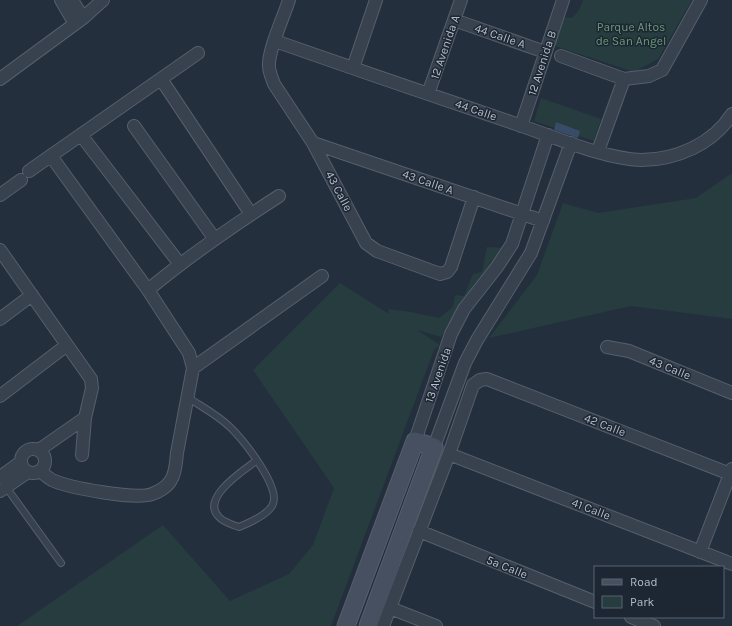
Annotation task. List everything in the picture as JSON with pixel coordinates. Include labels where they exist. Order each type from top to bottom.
[{"type":"street","points":[[61,0],[79,21]]},
{"type":"street","points":[[72,0],[79,21]]},
{"type":"street","points":[[0,79],[79,21],[103,0]]},
{"type":"street","points":[[275,41],[289,0]]},
{"type":"street","points":[[353,68],[376,0]]},
{"type":"street","name":"12 Avenida A","points":[[428,94],[461,0]]},
{"type":"street","name":"12 Avenida B","points":[[521,126],[562,0]]},
{"type":"street","points":[[561,56],[624,79],[649,76],[662,70],[701,0]]},
{"type":"street","name":"44 Calle A","points":[[454,20],[545,52]]},
{"type":"street","name":"43 Calle","points":[[275,41],[269,64],[274,84],[313,143],[363,239],[370,246],[440,274],[447,272],[451,267],[474,197]]},
{"type":"street","name":"44 Calle","points":[[275,41],[571,143],[622,158],[641,160],[681,154],[707,140],[727,121],[732,114]]},
{"type":"street","points":[[0,195],[51,156],[198,53]]},
{"type":"street","points":[[161,79],[251,214]]},
{"type":"street","points":[[598,151],[624,79]]},
{"type":"street","points":[[134,126],[214,238]]},
{"type":"street","points":[[81,135],[179,263]]},
{"type":"street","name":"13 Avenida","points":[[346,626],[415,442],[451,334],[464,309],[497,267],[512,244],[548,135]]},
{"type":"street","name":"43 Calle A","points":[[313,143],[543,221]]},
{"type":"street","name":"13 Avenida","points":[[368,626],[465,363],[477,340],[531,253],[571,143]]},
{"type":"street","points":[[51,156],[148,290],[189,353],[193,368],[172,480],[151,495],[132,495],[87,490],[52,480],[30,469],[22,455],[28,450],[39,450],[85,418]]},
{"type":"street","points":[[148,290],[179,263],[214,238],[280,196]]},
{"type":"street","points":[[0,250],[91,379],[92,388],[85,418],[82,455]]},
{"type":"street","points":[[193,368],[322,276]]},
{"type":"street","points":[[0,320],[32,295]]},
{"type":"street","points":[[0,396],[67,345]]},
{"type":"street","name":"43 Calle","points":[[607,347],[629,351],[732,393]]},
{"type":"street","name":"42 Calle","points":[[450,454],[473,385],[480,380],[488,379],[731,472]]},
{"type":"street","points":[[415,442],[434,447]]},
{"type":"street","points":[[2,485],[30,469],[43,468],[46,460],[39,450]]},
{"type":"street","points":[[383,626],[450,454]]},
{"type":"street","name":"41 Calle","points":[[450,454],[732,564]]},
{"type":"street","points":[[700,552],[731,472]]},
{"type":"street","name":"5a Calle","points":[[420,531],[594,602]]},
{"type":"street","points":[[390,608],[436,626]]},
{"type":"street","points":[[634,618],[654,626]]},
{"type":"lane","points":[[187,398],[231,428],[256,461],[268,478],[275,495],[272,506],[255,521],[239,527],[219,518],[214,507],[216,495],[228,483],[256,461]]},
{"type":"lane","points":[[2,485],[62,563]]},
{"type":"green space","name":"Parque Altos de San Angel","points":[[583,0],[692,0],[658,59],[634,72],[552,45],[562,17],[572,18],[579,10]]},
{"type":"green space","points":[[541,98],[601,119],[594,141],[534,121]]},
{"type":"green space","points":[[732,173],[732,319],[631,306],[489,338],[537,275],[563,203],[598,213],[696,198]]},
{"type":"green space","points":[[487,247],[504,248],[441,337],[417,330],[440,345],[434,350],[331,626],[17,626],[163,525],[230,601],[289,574],[313,545],[334,488],[253,370],[340,283],[389,314],[388,309],[439,318],[453,307],[455,295],[464,296],[473,274],[482,272]]},
{"type":"water","points":[[556,122],[580,131],[578,138],[554,130]]}]
